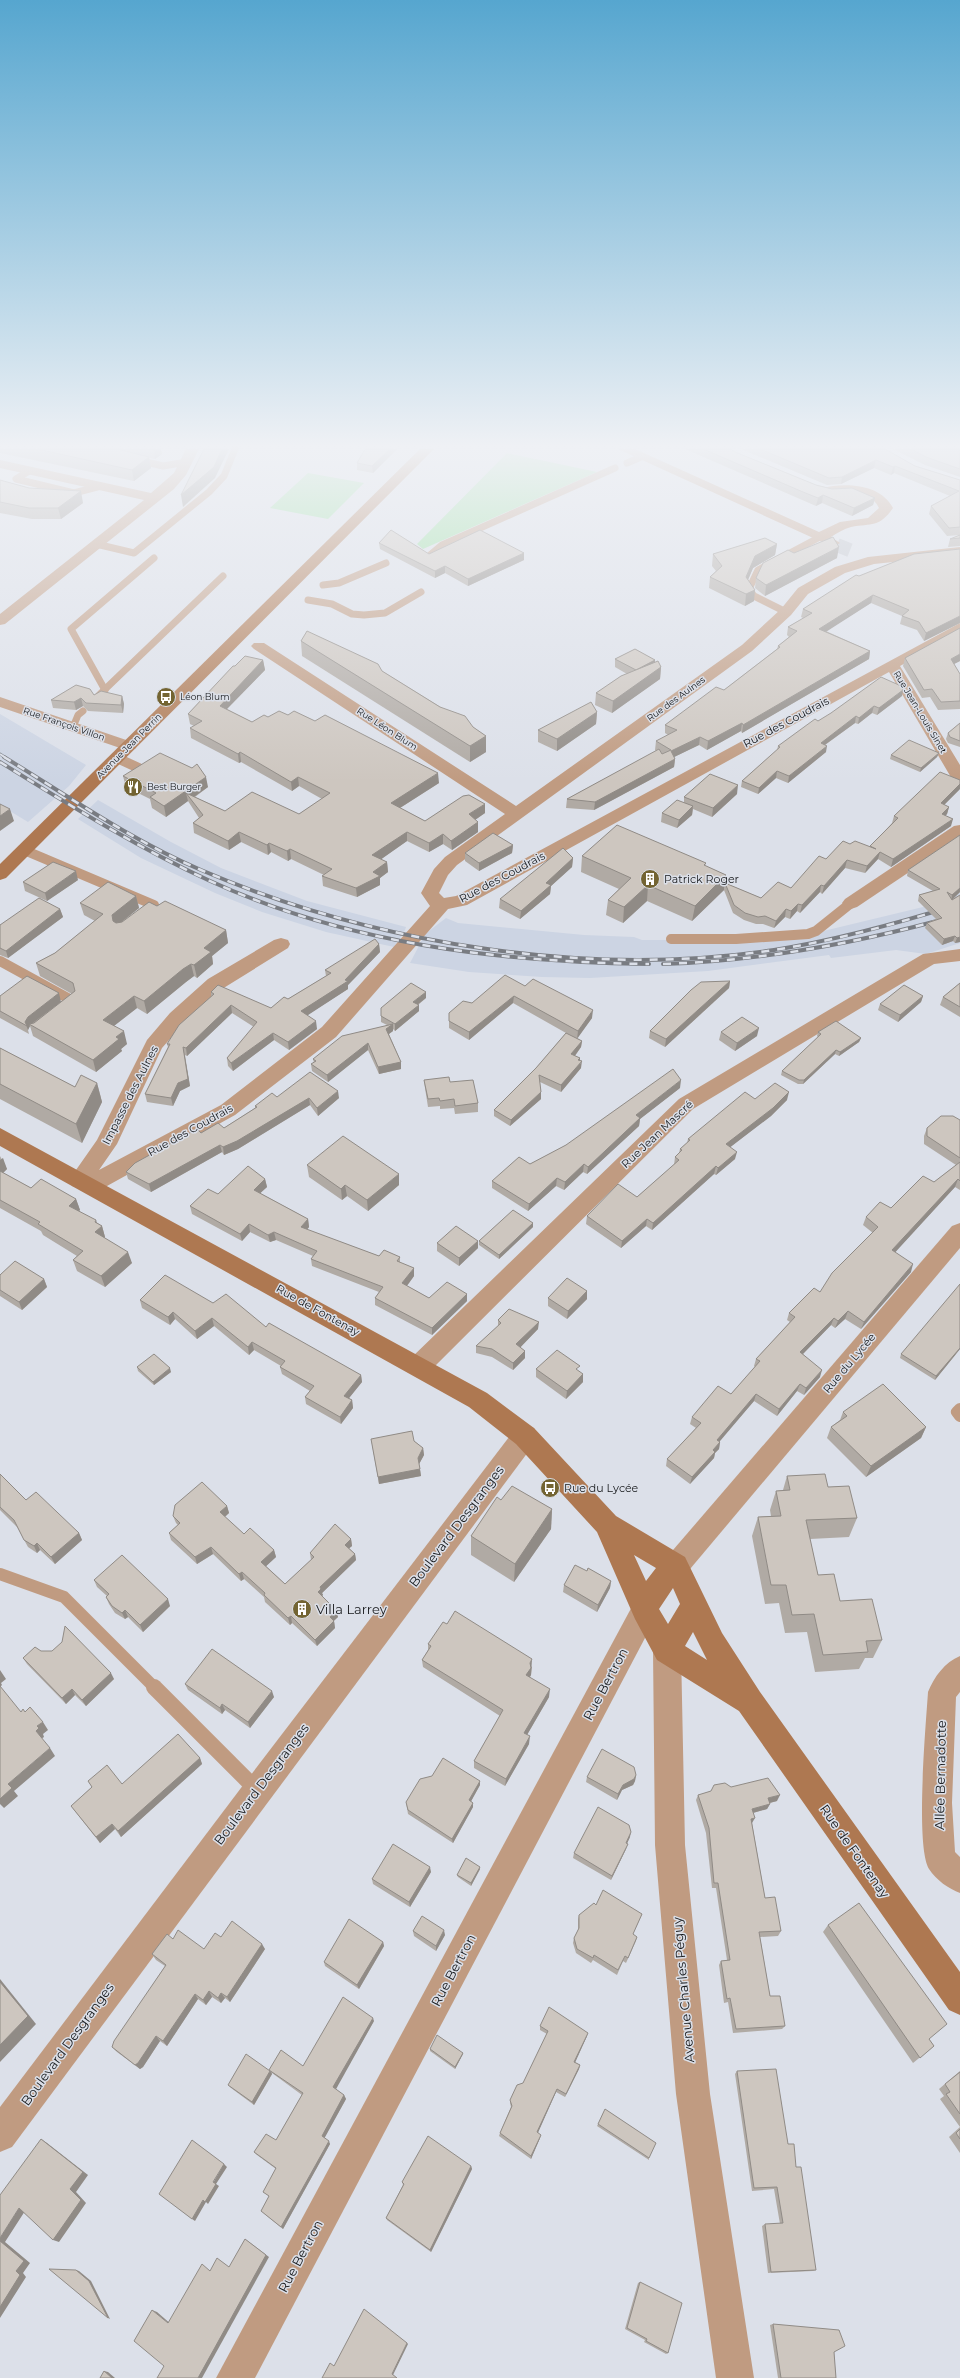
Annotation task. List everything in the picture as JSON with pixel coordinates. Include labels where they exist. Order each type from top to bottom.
[{"type":"main road","name":"Avenue Jean Perrin","points":[[0,874],[316,560]]},
{"type":"main road","name":"Rue de Fontenay","points":[[0,1136],[419,1366],[478,1400],[525,1436],[607,1524],[676,1566],[712,1642],[750,1702],[960,1999]]},
{"type":"main road","name":"Rue de Fontenay","points":[[607,1524],[645,1610],[667,1650],[750,1702]]},
{"type":"main road","name":"Rue Bertron","points":[[645,1610],[658,1584],[676,1566]]},
{"type":"main road","points":[[667,1650],[694,1606]]},
{"type":"street","points":[[0,621],[76,560]]},
{"type":"street","name":"Rue des Aulnes","points":[[442,904],[434,900],[430,894],[440,873],[451,861],[515,813],[747,648],[786,612],[802,591],[840,570],[873,560]]},
{"type":"street","name":"Rue des Coudrais","points":[[85,1182],[228,1110],[329,1032],[442,904],[461,901],[960,627]]},
{"type":"street","name":"Rue Léon Blum","points":[[259,646],[515,813]]},
{"type":"street","name":"Rue Jean-Louis Sinet","points":[[892,665],[960,779]]},
{"type":"street","name":"Rue François Villon","points":[[0,702],[129,746]]},
{"type":"street","points":[[851,903],[960,830]]},
{"type":"street","name":"Impasse des Aulnes","points":[[85,1182],[106,1144],[154,1045],[177,1018],[215,984],[281,944]]},
{"type":"street","name":"Rue Jean Mascré","points":[[419,1366],[686,1104],[930,958],[960,955]]},
{"type":"street","name":"Rue du Lycée","points":[[676,1566],[960,1232]]},
{"type":"street","name":"Boulevard Desgranges","points":[[0,2135],[257,1790],[525,1436]]},
{"type":"street","name":"Rue Bertron","points":[[235,2378],[645,1610]]},
{"type":"street","name":"Avenue Charles Péguy","points":[[667,1650],[670,1853],[693,2094],[735,2378]]},
{"type":"street","name":"Allée Bernadotte","points":[[960,1670],[942,1692],[937,1803],[940,1859],[960,1878]]},
{"type":"lane","points":[[105,690],[71,629],[152,560]]},
{"type":"lane","points":[[777,560],[758,570],[752,583],[750,593],[786,612]]},
{"type":"lane","points":[[323,584],[338,583],[386,563]]},
{"type":"lane","points":[[97,698],[223,576]]},
{"type":"lane","points":[[308,600],[332,604],[352,614],[364,615],[385,613],[421,592]]},
{"type":"lane","points":[[73,727],[78,715],[83,711]]},
{"type":"lane","points":[[117,758],[143,770]]},
{"type":"lane","points":[[24,850],[154,905],[137,918]]},
{"type":"lane","points":[[671,939],[736,939],[808,934],[816,931],[851,903]]},
{"type":"lane","points":[[0,961],[73,1001],[60,1011]]},
{"type":"lane","points":[[960,1409],[957,1412],[960,1416]]},
{"type":"lane","points":[[0,1574],[64,1597],[257,1790]]},
{"type":"shaded area","points":[[0,714],[86,765],[69,786],[28,822],[0,805]]},
{"type":"shaded area","points":[[98,800],[171,842],[221,868],[307,901],[406,927],[405,930],[394,947],[326,932],[262,912],[215,893],[141,858],[78,819]]},
{"type":"shaded area","points":[[960,889],[960,943],[926,954],[896,950],[831,958],[829,955],[708,971],[590,978],[542,977],[469,972],[410,963],[425,934],[446,918],[458,923],[584,935],[634,937],[642,940],[738,940],[811,934],[923,907],[946,899]]},
{"type":"building","points":[[413,560],[509,560],[468,579],[445,566],[435,571]]},
{"type":"building","points":[[717,560],[753,560],[746,577],[755,590],[746,594],[710,577],[722,566]]},
{"type":"building","points":[[769,560],[814,560],[766,585],[756,578],[763,563]]},
{"type":"building","points":[[899,560],[960,560],[960,616],[926,633],[919,622],[902,616],[909,610],[873,595],[819,629],[870,651],[743,725],[742,723],[708,741],[700,737],[671,751],[675,759],[595,802],[567,799],[659,749],[662,754],[671,750],[656,741],[677,730],[665,725],[716,687],[724,690],[780,647],[778,646],[797,631],[788,627],[812,613],[803,609],[856,575],[859,576]]},
{"type":"building","points":[[960,628],[960,654],[951,659],[960,674],[960,701],[941,702],[932,689],[924,690],[905,658]]},
{"type":"building","points":[[307,631],[378,664],[382,671],[440,707],[465,716],[473,727],[486,736],[470,746],[301,641]]},
{"type":"building","points":[[635,649],[655,660],[636,670],[615,659]]},
{"type":"building","points":[[245,656],[263,660],[220,706],[252,722],[264,715],[268,717],[279,711],[288,715],[294,711],[315,721],[325,715],[438,773],[391,803],[425,821],[463,796],[469,795],[485,804],[469,814],[478,822],[451,841],[443,834],[429,843],[407,832],[372,855],[387,862],[373,872],[380,876],[356,888],[322,876],[332,869],[290,849],[287,851],[269,843],[267,845],[239,832],[228,841],[193,823],[203,815],[186,793],[225,811],[252,792],[299,814],[330,793],[298,777],[291,782],[240,752],[238,754],[190,728],[202,721],[188,714],[233,666],[235,666]]},
{"type":"building","points":[[658,661],[661,667],[613,701],[596,693],[621,676]]},
{"type":"building","points":[[881,677],[901,686],[903,690],[879,708],[874,706],[859,718],[856,716],[821,743],[827,746],[789,776],[777,771],[759,788],[742,781],[780,747],[778,746],[815,719],[818,721],[831,713]]},
{"type":"building","points":[[76,685],[90,689],[94,695],[101,691],[122,696],[121,705],[86,703],[81,698],[74,702],[51,700]]},
{"type":"building","points":[[591,702],[597,712],[557,739],[538,730]]},
{"type":"building","points":[[960,723],[960,741],[950,737],[948,733]]},
{"type":"building","points":[[909,740],[939,753],[921,768],[891,755]]},
{"type":"building","points":[[160,753],[192,768],[197,764],[206,777],[164,806],[150,797],[156,793],[123,776]]},
{"type":"building","points":[[940,772],[960,780],[960,784],[941,803],[949,807],[942,814],[953,819],[893,859],[880,852],[867,866],[847,860],[824,886],[821,885],[802,905],[798,904],[791,911],[786,909],[776,921],[765,916],[758,917],[745,913],[734,905],[725,883],[761,898],[778,882],[791,888],[819,856],[826,859],[843,841],[850,844],[855,841],[876,849],[870,846],[898,818],[894,816]]},
{"type":"building","points":[[710,774],[738,785],[713,808],[684,797]]},
{"type":"building","points":[[677,800],[693,806],[679,820],[662,813]]},
{"type":"building","points":[[0,804],[10,809],[0,816]]},
{"type":"building","points":[[617,825],[706,863],[704,865],[726,875],[695,906],[648,885],[624,907],[608,900],[631,878],[582,856]]},
{"type":"building","points":[[493,833],[513,845],[479,863],[465,853]]},
{"type":"building","points":[[960,835],[960,888],[952,895],[947,892],[952,900],[960,895],[960,937],[957,938],[955,936],[944,939],[927,923],[942,918],[919,895],[940,889],[908,870]]},
{"type":"building","points":[[563,848],[573,858],[546,883],[551,885],[521,911],[500,899]]},
{"type":"building","points":[[53,862],[76,871],[45,893],[23,882]]},
{"type":"building","points":[[108,882],[136,896],[112,915],[113,921],[116,923],[122,922],[149,902],[157,906],[165,901],[226,930],[204,948],[211,952],[194,965],[191,964],[183,969],[144,1001],[134,996],[103,1020],[124,1031],[116,1037],[119,1039],[93,1060],[29,1024],[34,1023],[75,991],[73,983],[36,963],[55,953],[103,914],[80,903]]},
{"type":"building","points":[[39,898],[60,909],[6,951],[0,948],[0,925]]},
{"type":"building","points":[[375,939],[379,944],[345,980],[348,981],[301,1011],[316,1021],[288,1042],[273,1033],[231,1063],[227,1058],[257,1022],[231,1005],[186,1048],[183,1047],[188,1079],[178,1083],[171,1098],[145,1094],[170,1044],[167,1044],[179,1025],[214,994],[211,992],[218,985],[271,1008],[284,997],[288,999],[331,973],[325,970]]},
{"type":"building","points":[[505,975],[525,986],[533,979],[593,1010],[578,1031],[514,996],[469,1032],[449,1021],[449,1013],[463,1001],[472,1003]]},
{"type":"building","points":[[27,976],[59,993],[28,1017],[25,1022],[27,1026],[0,1011],[0,996]]},
{"type":"building","points":[[730,981],[666,1039],[650,1031],[701,982]]},
{"type":"building","points":[[411,983],[426,992],[413,1002],[419,1005],[395,1024],[381,1016],[381,1008]]},
{"type":"building","points":[[960,983],[960,1007],[943,997]]},
{"type":"building","points":[[904,985],[923,996],[900,1015],[880,1004]]},
{"type":"building","points":[[742,1017],[759,1028],[737,1043],[721,1032]]},
{"type":"building","points":[[836,1021],[861,1038],[840,1052],[836,1050],[804,1080],[799,1080],[782,1071],[821,1034],[818,1032]]},
{"type":"building","points":[[393,1024],[386,1029],[401,1062],[378,1067],[368,1043],[327,1075],[311,1064],[316,1061],[313,1059],[342,1036]]},
{"type":"building","points":[[566,1033],[582,1041],[571,1054],[580,1058],[578,1060],[582,1061],[561,1085],[539,1075],[541,1092],[511,1120],[494,1110],[536,1068]]},
{"type":"building","points":[[0,1048],[75,1087],[81,1075],[97,1083],[76,1124],[0,1084]]},
{"type":"building","points":[[673,1069],[681,1080],[636,1115],[640,1118],[588,1167],[584,1164],[565,1182],[557,1178],[529,1204],[492,1181],[519,1157],[530,1164],[566,1145]]},
{"type":"building","points":[[310,1072],[338,1091],[317,1108],[309,1098],[237,1141],[223,1147],[220,1145],[149,1184],[126,1172],[135,1163],[197,1129],[201,1133],[218,1123],[224,1128],[257,1107],[255,1106],[272,1093],[277,1097]]},
{"type":"building","points":[[449,1077],[450,1082],[473,1080],[478,1103],[455,1106],[454,1099],[440,1101],[439,1098],[428,1099],[424,1080]]},
{"type":"building","points":[[775,1083],[789,1092],[773,1108],[726,1144],[737,1152],[718,1168],[716,1166],[653,1223],[647,1219],[622,1241],[587,1216],[618,1184],[637,1197],[679,1160],[675,1157],[682,1150],[680,1149],[690,1140],[688,1139],[745,1092],[755,1099]]},
{"type":"building","points":[[941,1116],[953,1116],[960,1120],[960,1158],[927,1136],[927,1128]]},
{"type":"building","points":[[343,1136],[399,1174],[367,1200],[345,1185],[341,1189],[307,1165]]},
{"type":"building","points":[[960,1162],[960,1181],[958,1179],[892,1250],[913,1264],[864,1322],[848,1311],[838,1321],[834,1318],[800,1352],[822,1370],[806,1388],[800,1384],[779,1409],[756,1394],[717,1440],[720,1442],[713,1450],[715,1452],[692,1477],[667,1459],[701,1423],[692,1417],[718,1386],[731,1394],[760,1361],[756,1359],[795,1317],[789,1313],[814,1288],[820,1292],[832,1273],[878,1227],[866,1217],[880,1202],[891,1208],[923,1176],[934,1182]]},
{"type":"building","points":[[248,1166],[265,1179],[254,1190],[308,1219],[301,1227],[379,1256],[384,1250],[400,1257],[397,1261],[414,1268],[402,1283],[429,1298],[447,1282],[467,1294],[432,1328],[375,1298],[383,1287],[311,1259],[317,1251],[274,1232],[268,1235],[249,1224],[240,1234],[190,1206],[208,1189],[218,1194]]},
{"type":"building","points":[[0,1171],[31,1188],[41,1179],[76,1199],[69,1206],[96,1220],[95,1222],[102,1226],[95,1232],[128,1252],[101,1276],[73,1260],[83,1251],[38,1224],[40,1222],[0,1200]]},
{"type":"building","points":[[513,1210],[533,1223],[499,1255],[479,1241]]},
{"type":"building","points":[[456,1226],[478,1241],[459,1258],[437,1243]]},
{"type":"building","points":[[15,1261],[44,1279],[19,1302],[0,1290],[0,1275]]},
{"type":"building","points":[[165,1275],[213,1303],[226,1294],[266,1327],[269,1323],[361,1375],[344,1396],[352,1400],[340,1417],[305,1397],[314,1386],[280,1367],[285,1361],[252,1342],[248,1347],[212,1318],[195,1331],[173,1312],[168,1317],[140,1300]]},
{"type":"building","points":[[567,1278],[587,1291],[568,1311],[548,1298]]},
{"type":"building","points":[[960,1284],[960,1348],[936,1376],[901,1354]]},
{"type":"building","points":[[509,1309],[539,1322],[516,1344],[525,1351],[513,1363],[492,1349],[476,1346],[501,1323],[498,1320]]},
{"type":"building","points":[[557,1350],[580,1366],[576,1369],[583,1374],[567,1391],[536,1369]]},
{"type":"building","points":[[154,1354],[170,1368],[153,1382],[137,1367]]},
{"type":"building","points":[[883,1384],[926,1427],[871,1466],[831,1427],[847,1416],[843,1412]]},
{"type":"building","points":[[412,1431],[414,1441],[423,1448],[418,1458],[420,1469],[378,1477],[371,1439]]},
{"type":"building","points":[[0,1474],[26,1500],[36,1492],[79,1533],[51,1557],[37,1543],[34,1546],[24,1540],[14,1520],[0,1507]]},
{"type":"building","points":[[825,1474],[828,1487],[849,1486],[857,1518],[806,1520],[818,1575],[834,1574],[840,1601],[872,1599],[882,1640],[866,1641],[868,1652],[823,1655],[814,1614],[792,1615],[786,1585],[771,1585],[758,1517],[781,1516],[776,1491],[790,1490],[787,1476]]},
{"type":"building","points":[[202,1482],[227,1506],[220,1512],[244,1534],[250,1528],[274,1550],[261,1562],[285,1584],[314,1557],[310,1553],[335,1524],[351,1539],[345,1545],[355,1554],[320,1587],[321,1589],[318,1592],[336,1610],[330,1617],[334,1621],[315,1640],[291,1616],[288,1618],[264,1595],[265,1593],[242,1572],[239,1574],[211,1547],[195,1557],[169,1533],[180,1523],[173,1516],[175,1505]]},
{"type":"building","points":[[512,1486],[552,1509],[515,1564],[471,1536],[497,1497],[501,1500]]},
{"type":"building","points":[[122,1555],[168,1599],[140,1625],[125,1610],[122,1613],[112,1606],[106,1597],[109,1594],[94,1580]]},
{"type":"building","points":[[575,1565],[587,1571],[588,1568],[611,1581],[598,1605],[564,1585]]},
{"type":"building","points":[[455,1611],[532,1659],[530,1663],[531,1668],[526,1675],[550,1689],[524,1733],[530,1736],[506,1779],[474,1761],[503,1710],[422,1660],[431,1646],[428,1644],[443,1622],[447,1624]]},
{"type":"building","points":[[65,1626],[111,1673],[82,1700],[72,1689],[62,1698],[23,1658],[35,1647],[41,1651],[52,1651],[62,1642]]},
{"type":"building","points":[[212,1649],[272,1691],[248,1722],[222,1704],[220,1708],[185,1684]]},
{"type":"building","points":[[0,1686],[21,1712],[23,1709],[25,1712],[30,1707],[43,1722],[37,1726],[39,1728],[36,1731],[50,1748],[8,1784],[12,1788],[0,1799]]},
{"type":"building","points":[[178,1734],[200,1758],[118,1831],[112,1824],[96,1837],[71,1806],[92,1787],[88,1781],[107,1765],[122,1784]]},
{"type":"building","points":[[602,1749],[634,1767],[636,1775],[634,1779],[623,1785],[618,1794],[587,1777]]},
{"type":"building","points":[[443,1758],[480,1781],[469,1800],[473,1803],[452,1839],[408,1810],[406,1802],[420,1779],[432,1776]]},
{"type":"building","points":[[768,1778],[780,1795],[768,1798],[770,1804],[752,1809],[755,1818],[751,1819],[765,1898],[775,1897],[781,1931],[759,1932],[770,1996],[780,1996],[785,2026],[736,2029],[730,1998],[727,1999],[721,1961],[730,1960],[718,1883],[714,1883],[709,1828],[698,1795],[711,1791],[714,1785],[725,1783],[731,1787]]},
{"type":"building","points":[[598,1807],[629,1825],[631,1832],[626,1843],[628,1844],[612,1876],[574,1853]]},
{"type":"building","points":[[393,1844],[430,1867],[409,1902],[372,1879]]},
{"type":"building","points":[[466,1858],[480,1867],[471,1883],[457,1875]]},
{"type":"building","points":[[603,1890],[642,1914],[633,1934],[637,1937],[628,1958],[625,1956],[618,1970],[594,1955],[593,1958],[577,1949],[574,1938],[579,1928],[579,1915],[594,1903],[596,1905]]},
{"type":"building","points":[[859,1903],[947,2024],[929,2039],[934,2046],[920,2058],[828,1925]]},
{"type":"building","points":[[422,1916],[444,1930],[436,1946],[413,1931]]},
{"type":"building","points":[[349,1919],[383,1942],[357,1985],[324,1962]]},
{"type":"building","points":[[232,1921],[262,1944],[227,1997],[221,1993],[218,1998],[209,1991],[203,2000],[195,1994],[163,2041],[156,2036],[138,2063],[135,2065],[112,2047],[114,2041],[166,1965],[152,1954],[167,1934],[173,1939],[178,1930],[204,1949],[215,1933],[221,1937]]},
{"type":"building","points":[[0,1982],[28,2016],[0,2045]]},
{"type":"building","points":[[343,1997],[373,2018],[333,2087],[344,2095],[322,2136],[329,2141],[281,2227],[261,2211],[269,2196],[263,2192],[276,2168],[254,2152],[266,2134],[276,2140],[303,2093],[269,2070],[281,2050],[303,2066]]},
{"type":"building","points":[[549,2007],[588,2033],[574,2062],[580,2065],[566,2094],[557,2089],[537,2132],[541,2135],[531,2156],[500,2133],[512,2106],[510,2100],[517,2085],[523,2083],[548,2031],[540,2026]]},
{"type":"building","points":[[437,2035],[463,2053],[455,2067],[430,2049]]},
{"type":"building","points":[[246,2054],[270,2071],[252,2102],[228,2085]]},
{"type":"building","points":[[776,2069],[788,2144],[794,2144],[796,2167],[801,2167],[816,2270],[771,2272],[765,2224],[783,2223],[777,2187],[754,2188],[737,2071]]},
{"type":"building","points":[[960,2072],[960,2114],[946,2094],[950,2092],[945,2084]]},
{"type":"building","points":[[605,2109],[656,2143],[649,2158],[598,2124]]},
{"type":"building","points":[[960,2129],[960,2139],[956,2133]]},
{"type":"building","points":[[428,2136],[471,2166],[430,2250],[386,2218],[404,2184],[402,2182]]},
{"type":"building","points":[[41,2139],[83,2172],[70,2189],[81,2200],[53,2240],[19,2208],[0,2238],[0,2195]]},
{"type":"building","points":[[192,2140],[224,2164],[213,2182],[216,2184],[205,2202],[203,2200],[192,2219],[159,2194]]},
{"type":"building","points":[[245,2239],[266,2255],[198,2378],[157,2378],[164,2366],[134,2341],[152,2310],[168,2323],[202,2264],[210,2271],[217,2258],[229,2267]]},
{"type":"building","points":[[0,2241],[24,2261],[16,2271],[20,2275],[0,2307]]},
{"type":"building","points":[[49,2269],[76,2270],[89,2281],[108,2318]]},
{"type":"building","points":[[640,2282],[682,2303],[668,2353],[646,2341],[647,2339],[627,2328]]},
{"type":"building","points":[[364,2309],[407,2343],[392,2374],[397,2378],[322,2378],[330,2363],[334,2366]]},
{"type":"building","points":[[773,2324],[839,2330],[845,2346],[834,2352],[836,2378],[781,2378]]},
{"type":"building","points":[[104,2371],[112,2378],[100,2378]]},
{"type":"railway","points":[[0,754],[6,758]]},
{"type":"railway","points":[[4,757],[125,831],[201,870],[268,896],[337,918],[409,935],[482,948],[556,957],[630,960],[703,958],[798,946],[845,936],[960,904]]},
{"type":"railway","points":[[0,762],[51,794],[155,854],[208,880],[260,902],[314,920],[369,934],[424,945],[480,953],[536,959],[649,964]]},
{"type":"railway","points":[[663,964],[733,959],[802,950],[903,930],[937,921]]},
{"type":"place","name":"Léon Blum","points":[[166,697]]},
{"type":"place","name":"Best Burger","points":[[133,787]]},
{"type":"place","name":"Patrick Roger","points":[[650,879]]},
{"type":"place","name":"Rue du Lycée","points":[[550,1488]]},
{"type":"place","name":"Villa Larrey","points":[[302,1609]]}]
